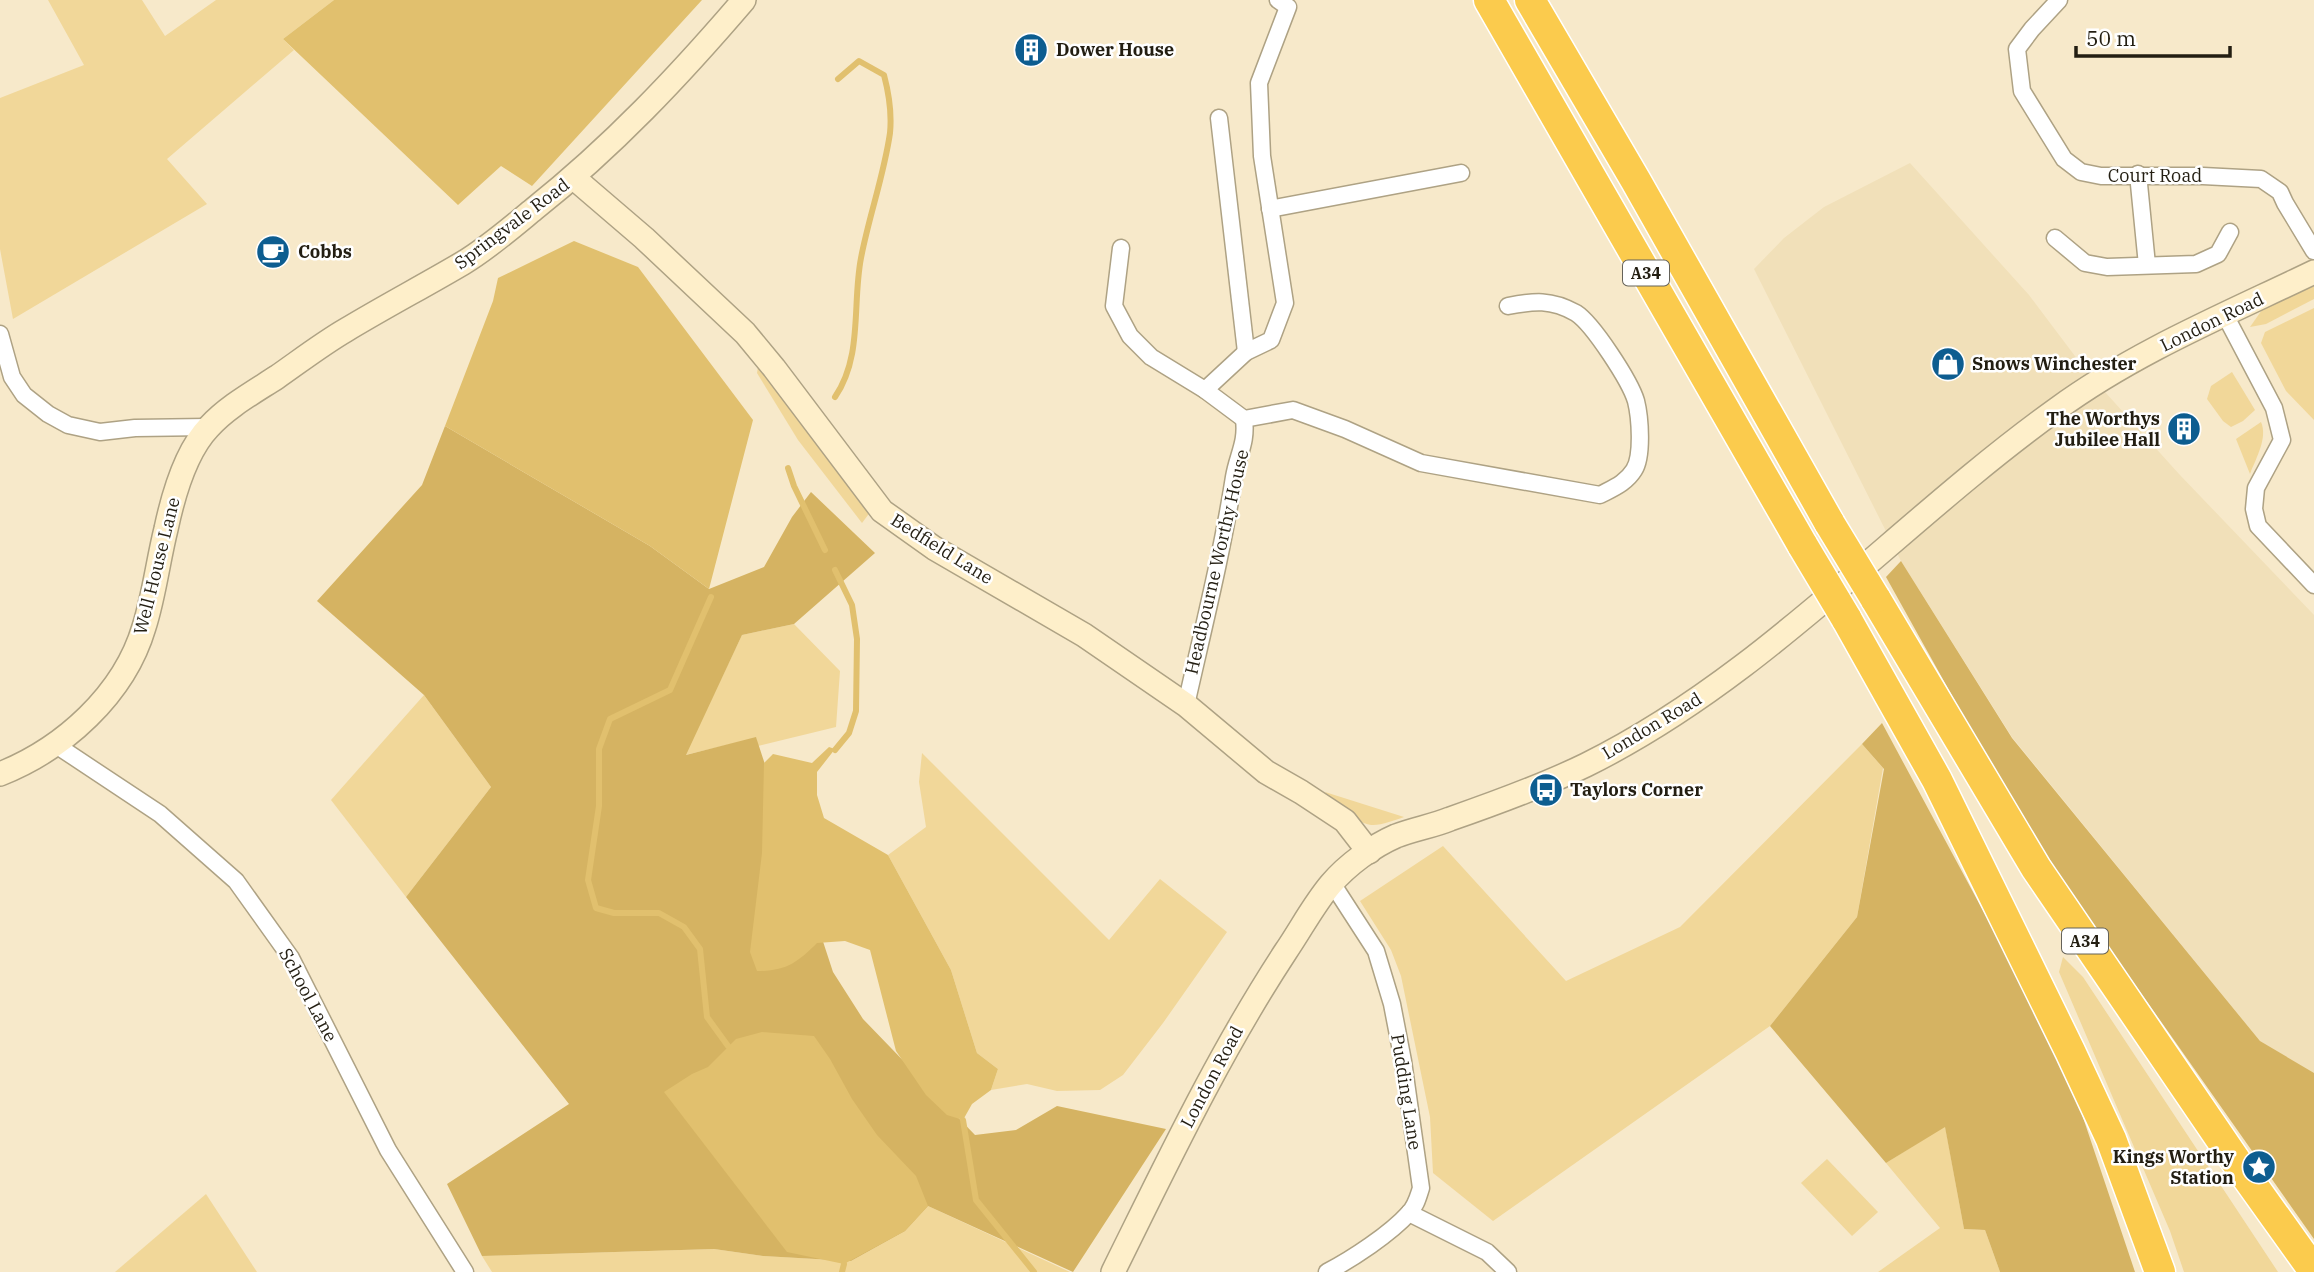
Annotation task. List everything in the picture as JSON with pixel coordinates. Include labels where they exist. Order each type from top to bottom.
[{"type":"highway","name":"A34","points":[[1489,0],[1937,780],[2070,1051],[2110,1139],[2160,1272]]},
{"type":"highway","name":"A34","points":[[1530,0],[1830,524],[2036,868],[2246,1177],[2314,1271]]},
{"type":"street","name":"Springvale Road","points":[[208,427],[347,329],[474,256],[573,178],[640,116],[744,0]]},
{"type":"street","points":[[1205,390],[1247,352],[1272,340],[1285,303],[1262,156],[1259,83],[1288,7],[1278,0]]},
{"type":"street","name":"Court Road","points":[[2059,0],[2017,49],[2022,91],[2064,159],[2081,172],[2101,176],[2138,174],[2261,179],[2280,192],[2314,251]]},
{"type":"street","points":[[1219,118],[1247,352]]},
{"type":"street","points":[[1270,209],[1461,173]]},
{"type":"street","points":[[2138,174],[2147,265]]},
{"type":"street","name":"Bedfield Lane","points":[[573,178],[644,238],[745,333],[882,511],[934,548],[1084,635],[1186,705],[1266,772],[1345,821],[1369,852]]},
{"type":"street","points":[[2055,238],[2085,263],[2107,267],[2196,264],[2218,254],[2230,232]]},
{"type":"street","points":[[1121,248],[1114,306],[1130,336],[1151,358],[1205,390],[1244,419],[1293,410],[1345,429],[1421,463],[1600,495],[1625,481],[1636,467],[1640,447],[1636,400],[1604,343],[1577,314],[1558,306],[1539,301],[1508,306]]},
{"type":"street","name":"London Road","points":[[1113,1272],[1194,1108],[1255,999],[1332,883],[1369,852],[1395,836],[1448,820],[1581,767],[1622,746],[1693,703],[1779,638],[1994,457],[2060,406],[2115,370],[2314,271]]},
{"type":"street","points":[[2225,315],[2274,408],[2282,440],[2256,488],[2254,509],[2258,526],[2314,585]]},
{"type":"street","points":[[0,334],[12,377],[24,395],[48,414],[68,425],[100,432],[135,428],[208,427]]},
{"type":"street","name":"Headbourne Worthy House","points":[[1186,705],[1237,464],[1246,436],[1244,419]]},
{"type":"street","name":"Well House Lane","points":[[0,774],[25,765],[56,745],[86,718],[112,689],[130,661],[144,628],[174,492],[187,461],[208,427]]},
{"type":"street","name":"School Lane","points":[[56,745],[160,814],[236,881],[291,957],[388,1150],[465,1272]]},
{"type":"street","name":"Pudding Lane","points":[[1332,883],[1376,951],[1392,1004],[1421,1188],[1417,1202],[1409,1213]]},
{"type":"street","points":[[1327,1272],[1353,1258],[1409,1213],[1487,1252],[1508,1272]]},
{"type":"shaded area","points":[[48,0],[142,0],[165,36],[216,0],[334,0],[283,39],[294,50],[167,159],[207,204],[13,319],[0,249],[0,98],[84,65]]},
{"type":"shaded area","points":[[334,0],[702,0],[532,186],[501,166],[458,205],[283,39]]},
{"type":"shaded area","points":[[1910,163],[2029,295],[2087,372],[2179,474],[2314,615],[2314,1074],[2260,1041],[2012,737],[1901,561],[1754,269],[1784,238],[1824,207]]},
{"type":"shaded area","points":[[574,241],[638,267],[753,420],[709,589],[650,546],[445,426],[493,301],[498,278]]},
{"type":"shaded area","points":[[2314,286],[2314,299],[2266,324],[2250,327],[2264,307]]},
{"type":"shaded area","points":[[2314,308],[2314,420],[2286,391],[2261,343],[2265,332]]},
{"type":"shaded area","points":[[758,367],[871,511],[862,523],[798,440],[757,373]]},
{"type":"shaded area","points":[[2232,372],[2255,410],[2231,427],[2223,421],[2207,399],[2211,386]]},
{"type":"shaded area","points":[[2261,422],[2262,441],[2250,474],[2236,439]]},
{"type":"shaded area","points":[[445,426],[650,546],[709,589],[764,567],[792,517],[811,492],[875,553],[794,624],[742,635],[686,755],[756,737],[833,972],[863,1019],[975,1135],[1016,1130],[1057,1106],[1166,1129],[1073,1272],[928,1206],[905,1231],[851,1261],[763,1256],[714,1249],[482,1256],[447,1184],[569,1104],[406,897],[491,787],[424,695],[317,601],[422,485]]},
{"type":"shaded area","points":[[1901,561],[2012,738],[2260,1041],[2314,1073],[2314,1239],[2029,834],[1886,577]]},
{"type":"shaded area","points":[[794,624],[840,671],[836,727],[758,746],[756,738],[685,755],[742,635]]},
{"type":"shaded area","points":[[424,695],[491,787],[406,897],[331,800]]},
{"type":"shaded area","points":[[1882,723],[2064,1061],[2135,1272],[2000,1272],[1985,1230],[1964,1229],[1945,1127],[1886,1163],[1770,1026],[1857,917],[1884,769],[1862,744]]},
{"type":"shaded area","points":[[1862,744],[1883,768],[1857,917],[1770,1026],[1493,1221],[1433,1173],[1430,1117],[1401,976],[1391,950],[1360,901],[1443,846],[1566,981],[1680,927]]},
{"type":"shaded area","points":[[829,747],[835,749],[817,772],[817,795],[824,818],[888,855],[951,970],[977,1053],[998,1069],[991,1090],[972,1104],[963,1120],[947,1115],[926,1095],[896,1051],[870,950],[845,941],[817,943],[790,965],[757,971],[750,952],[762,853],[764,763],[773,754],[812,763]]},
{"type":"shaded area","points":[[922,753],[1109,940],[1160,879],[1227,932],[1123,1075],[1100,1090],[1057,1091],[1027,1084],[991,1090],[998,1069],[977,1053],[951,970],[888,855],[926,827],[919,782]]},
{"type":"shaded area","points":[[1325,792],[1404,817],[1371,825],[1345,812]]},
{"type":"shaded area","points":[[2063,957],[2083,977],[2278,1272],[2184,1272],[2170,1231],[2059,972]]},
{"type":"shaded area","points":[[762,1032],[814,1036],[877,1135],[916,1176],[928,1206],[905,1231],[844,1264],[787,1252],[664,1092],[708,1067],[736,1039]]},
{"type":"shaded area","points":[[1945,1126],[1964,1229],[1985,1230],[2000,1272],[1878,1272],[1940,1228],[1886,1163]]},
{"type":"shaded area","points":[[1827,1159],[1878,1212],[1852,1236],[1801,1183]]},
{"type":"shaded area","points":[[206,1194],[257,1272],[115,1272]]},
{"type":"shaded area","points":[[928,1206],[1070,1272],[492,1272],[482,1256],[714,1249],[763,1256],[851,1261],[905,1231]]},
{"type":"waterway","points":[[835,397],[850,364],[858,275],[884,164],[891,118],[884,75],[859,61],[838,79]]},
{"type":"waterway","points":[[788,468],[825,550]]},
{"type":"waterway","points":[[835,570],[852,605],[857,639],[856,711],[849,733],[835,750]]},
{"type":"waterway","points":[[711,597],[670,690],[610,719],[599,749],[599,806],[588,880],[596,908],[614,913],[659,913],[684,927],[700,949],[707,1017],[728,1046]]},
{"type":"waterway","points":[[963,1120],[976,1200],[1034,1272]]},
{"type":"waterway","points":[[842,1272],[844,1264]]},
{"type":"place","name":"Dower House","points":[[1031,50]]},
{"type":"place","name":"Cobbs","points":[[273,252]]},
{"type":"place","name":"Snows Winchester","points":[[1948,364]]},
{"type":"place","name":"The Worthys Jubilee Hall","points":[[2184,429]]},
{"type":"place","name":"Taylors Corner","points":[[1546,790]]},
{"type":"place","name":"Kings Worthy Station","points":[[2259,1167]]}]
